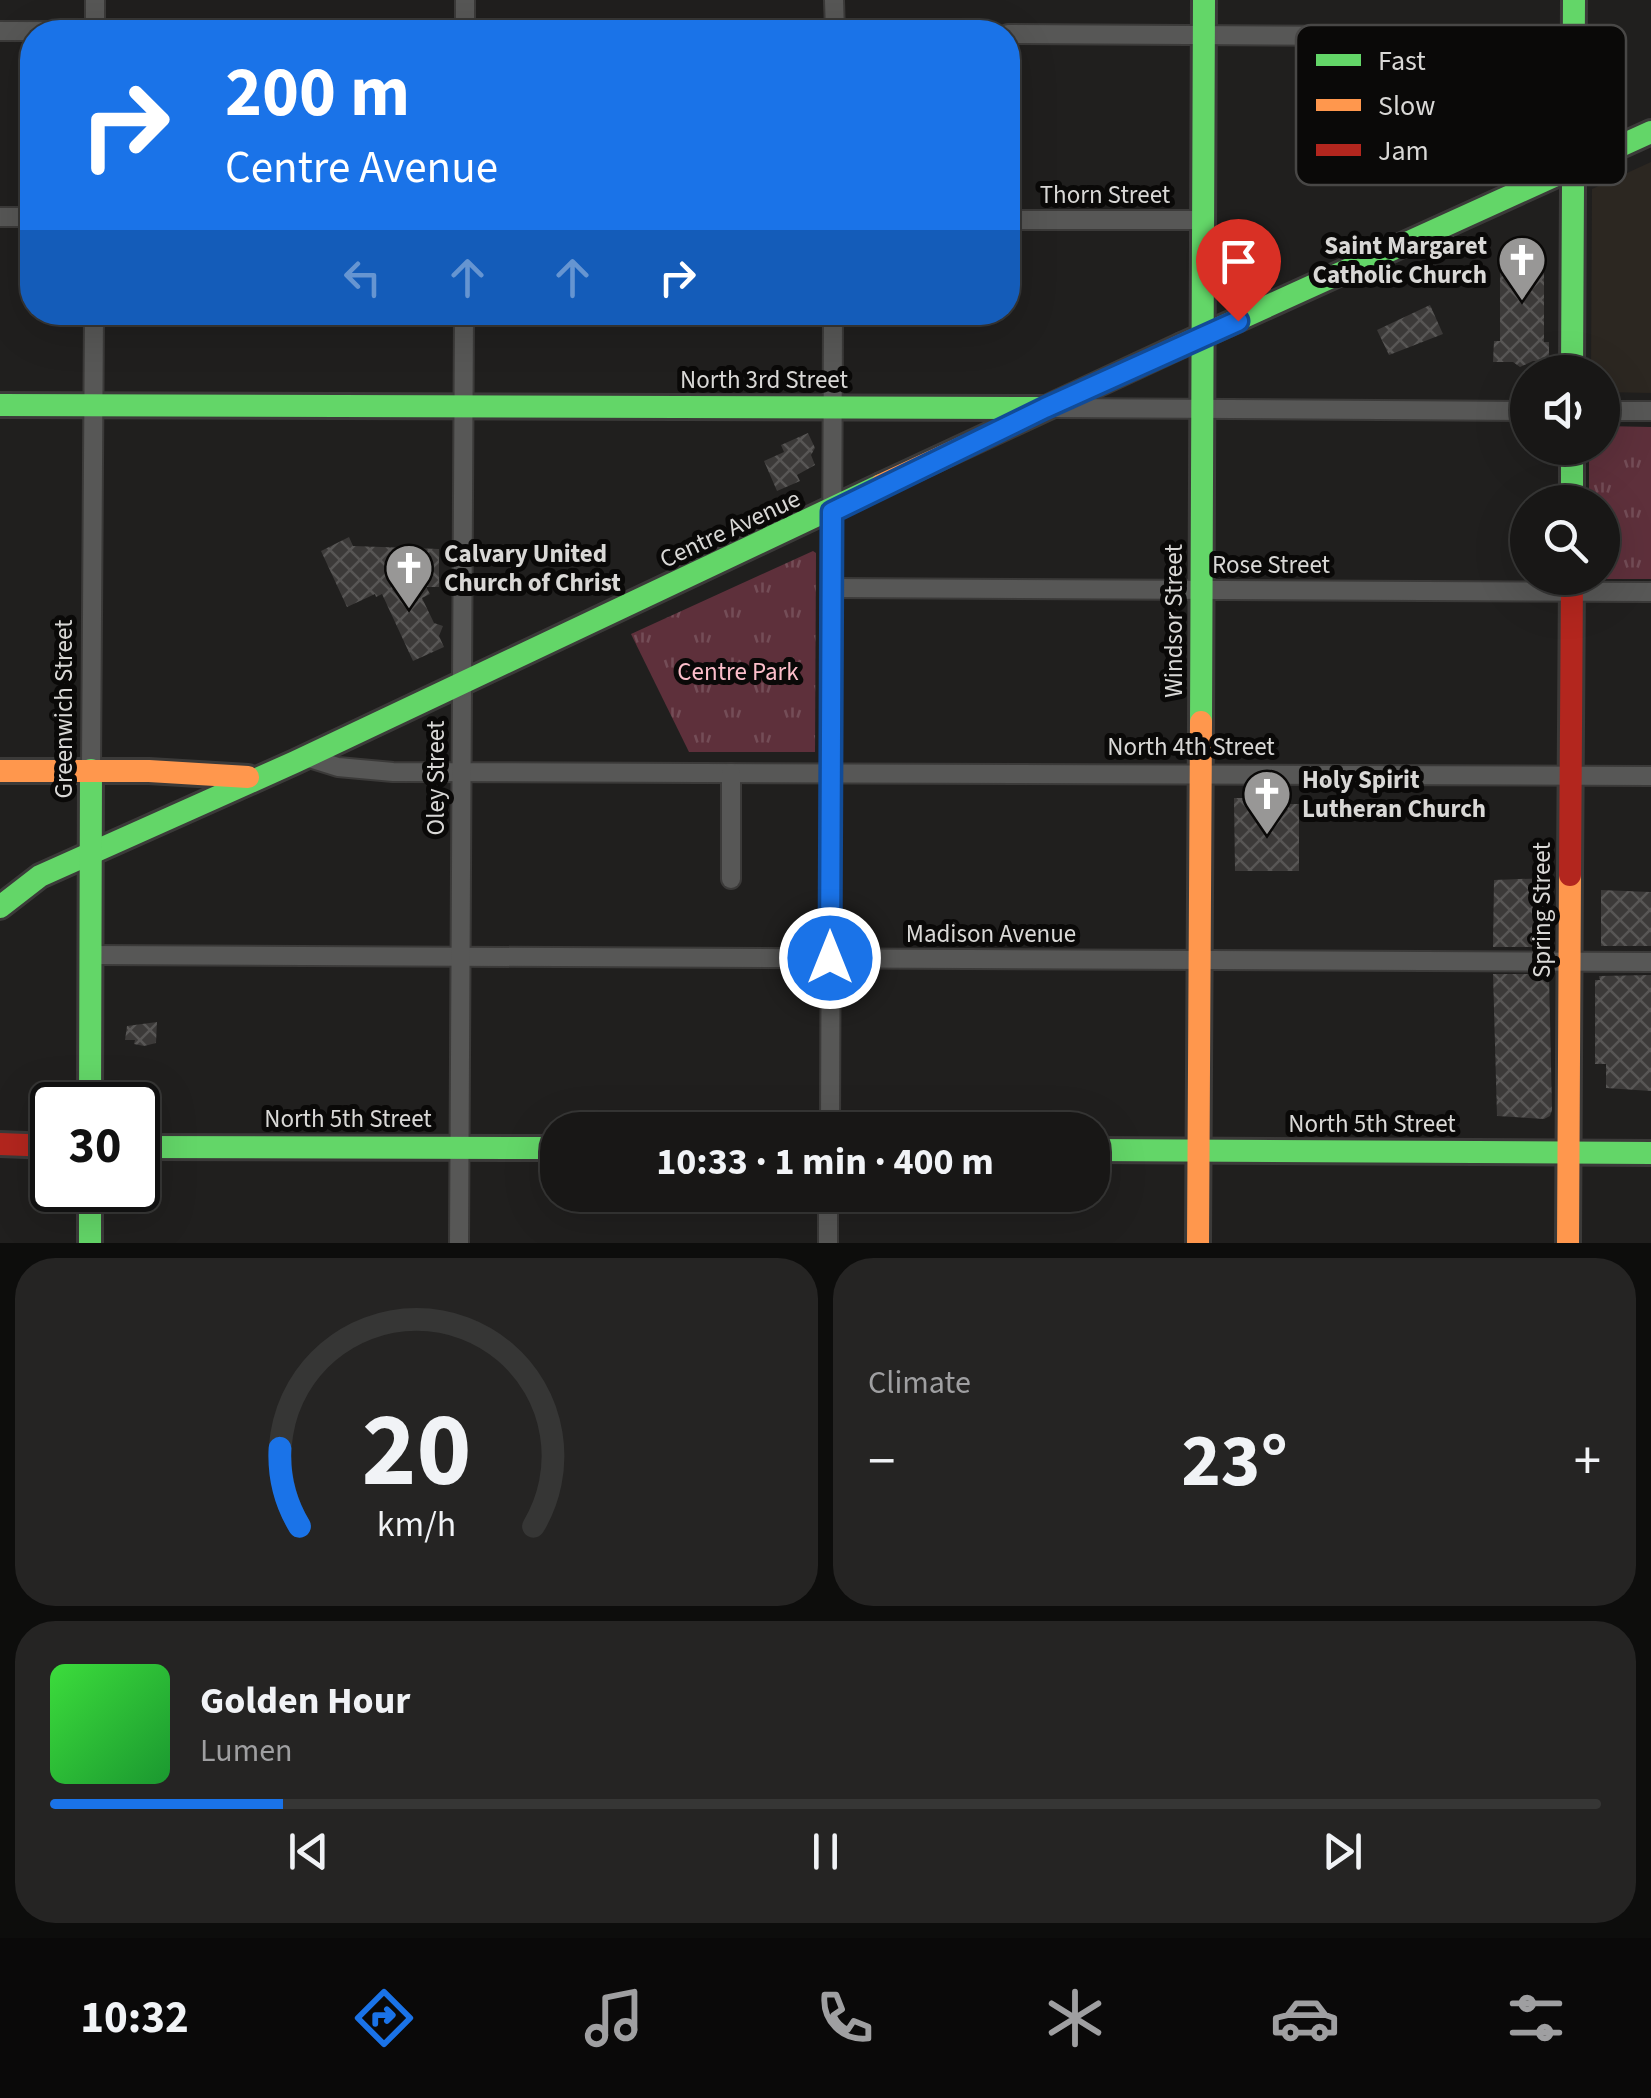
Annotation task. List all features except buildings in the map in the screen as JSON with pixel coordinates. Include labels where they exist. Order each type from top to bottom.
[{"type":"main road","name":"Windsor Street","points":[[1198,1243],[1204,0]]},
{"type":"main road","name":"Centre Avenue","points":[[1626,144],[1651,132]]},
{"type":"main road","name":"Centre Avenue","points":[[0,906],[40,876],[306,757],[832,512],[1045,408],[1536,185]]},
{"type":"main road","points":[[1572,355],[1573,185]]},
{"type":"main road","name":"North 3rd Street","points":[[0,405],[1045,408]]},
{"type":"main road","name":"Spring Street","points":[[1568,1243],[1572,595]]},
{"type":"main road","points":[[0,771],[91,770],[254,778]]},
{"type":"main road","name":"Greenwich Street","points":[[90,1082],[91,770]]},
{"type":"main road","points":[[0,1144],[30,1145]]},
{"type":"main road","name":"North 5th Street","points":[[160,1146],[540,1148]]},
{"type":"main road","name":"North 5th Street","points":[[1110,1150],[1651,1153]]},
{"type":"main road","points":[[90,1212],[90,1243]]},
{"type":"street","points":[[1020,34],[1296,35]]},
{"type":"street","name":"Thorn Street","points":[[1020,220],[1203,220]]},
{"type":"street","name":"Greenwich Street","points":[[91,770],[94,325]]},
{"type":"street","name":"Oley Street","points":[[459,1243],[464,325]]},
{"type":"street","points":[[830,1112],[833,325]]},
{"type":"street","name":"North 3rd Street","points":[[1045,408],[1510,411]]},
{"type":"street","points":[[1620,411],[1651,411]]},
{"type":"street","name":"Rose Street","points":[[832,588],[1202,590],[1510,585]]},
{"type":"street","name":"Rose Street","points":[[1620,589],[1651,592]]},
{"type":"street","name":"North 4th Street","points":[[306,757],[338,767],[393,772],[1651,776]]},
{"type":"street","points":[[731,773],[731,879]]},
{"type":"street","name":"Madison Avenue","points":[[91,955],[1651,962]]},
{"type":"street","points":[[828,1212],[828,1243]]},
{"type":"shaded area","points":[[1651,162],[1651,393],[1620,392],[1620,355],[1591,355],[1592,189],[1626,185],[1626,173]]},
{"type":"green space","points":[[1620,426],[1651,427],[1651,579],[1620,579],[1620,485],[1589,485],[1589,465],[1620,465]]},
{"type":"green space","name":"Centre Park","points":[[813,551],[815,752],[689,752],[631,634]]},
{"type":"traffic: fast","points":[[1201,722],[1204,0]]},
{"type":"traffic: fast","points":[[1574,0],[1574,25]]},
{"type":"traffic: fast","points":[[1626,143],[1651,132]]},
{"type":"traffic: fast","points":[[1182,345],[1534,185]]},
{"type":"traffic: fast","points":[[1572,355],[1573,185]]},
{"type":"traffic: fast","points":[[0,405],[1045,408]]},
{"type":"traffic: fast","points":[[1572,465],[1572,485]]},
{"type":"traffic: fast","points":[[0,907],[40,876],[295,762],[881,485]]},
{"type":"traffic: fast","points":[[90,1082],[91,770]]},
{"type":"traffic: fast","points":[[160,1147],[540,1148]]},
{"type":"traffic: fast","points":[[1110,1150],[1651,1153]]},
{"type":"traffic: fast","points":[[90,1212],[90,1243]]},
{"type":"traffic: slow","points":[[881,485],[1182,345]]},
{"type":"traffic: slow","points":[[1198,1243],[1201,722]]},
{"type":"traffic: slow","points":[[0,771],[149,771],[248,777]]},
{"type":"traffic: slow","points":[[1568,1243],[1570,875]]},
{"type":"traffic: jam","points":[[1570,875],[1572,595]]},
{"type":"traffic: jam","points":[[0,1144],[30,1145]]},
{"type":"place","name":"Saint Margaret Catholic Church","points":[[1522,302]]},
{"type":"place","name":"Calvary United Church of Christ","points":[[409,610]]},
{"type":"place","name":"Holy Spirit Lutheran Church","points":[[1267,836]]},
{"type":"route","points":[[830,958],[832,512],[1045,408],[1238,321]]}]
